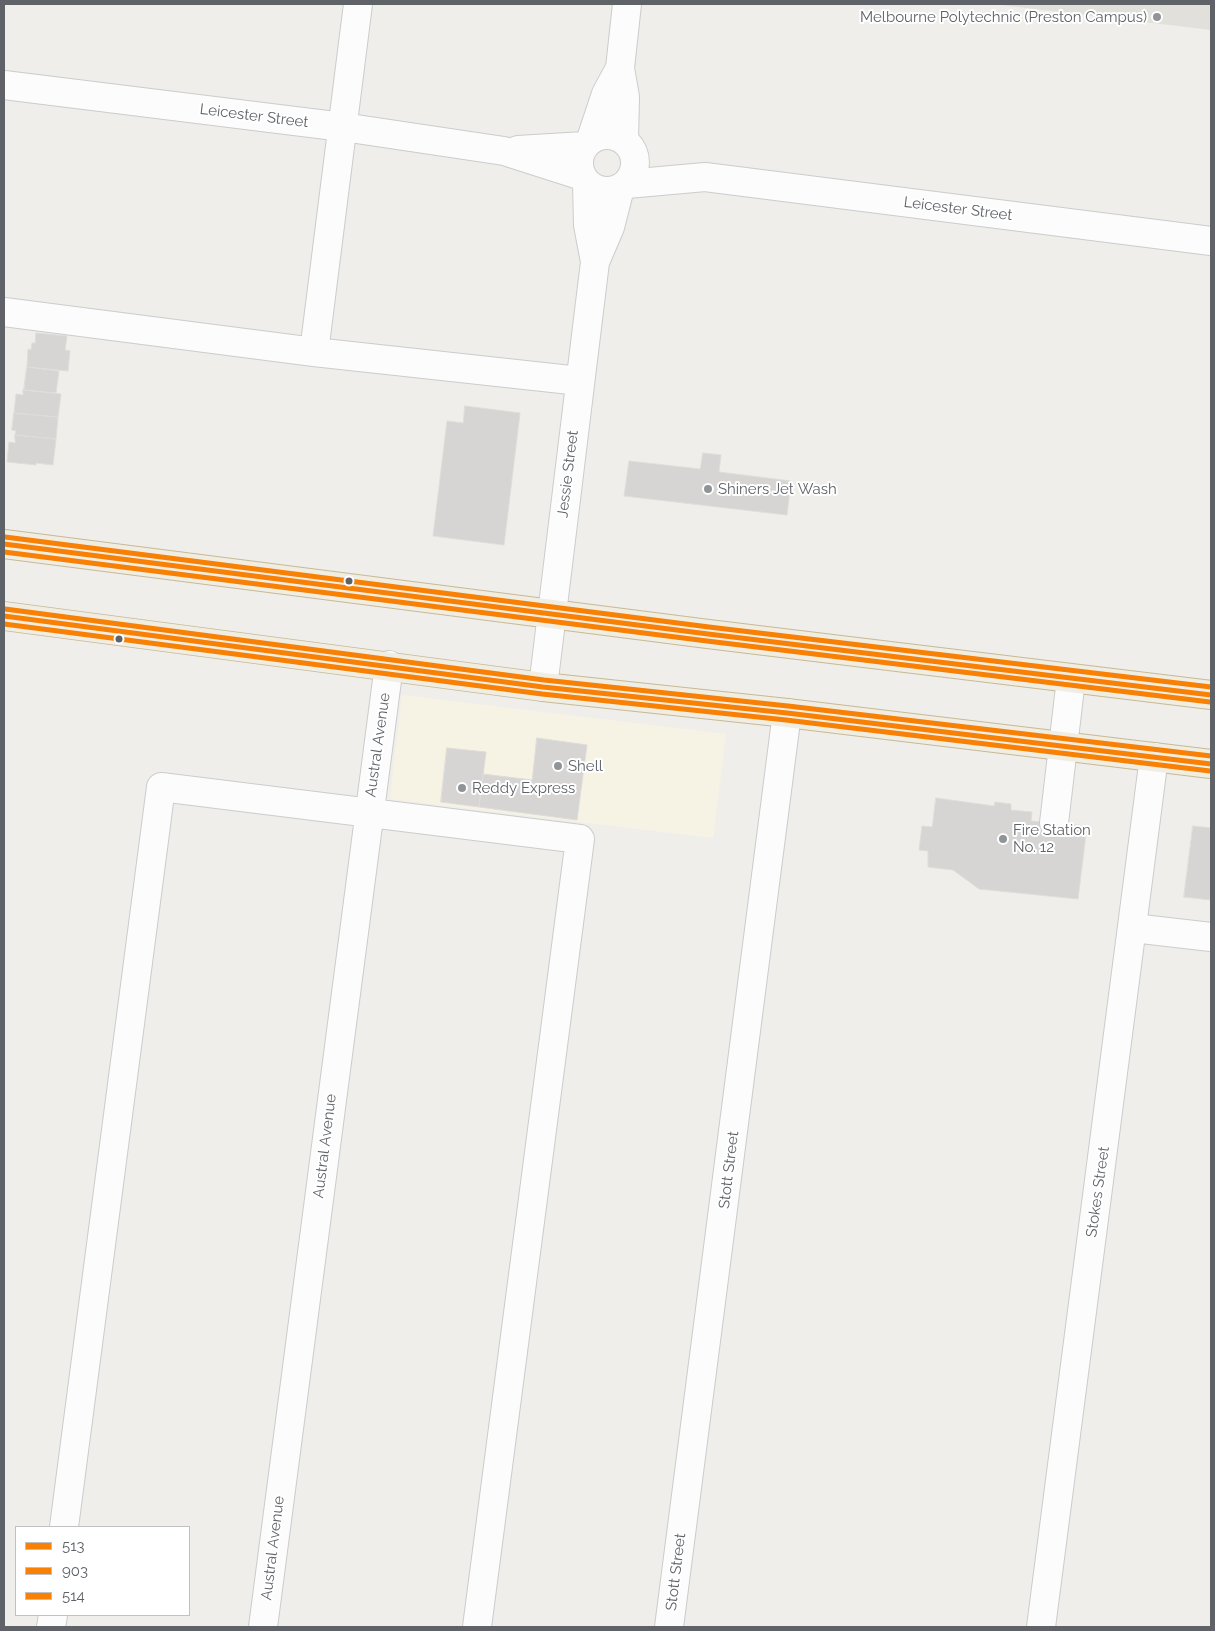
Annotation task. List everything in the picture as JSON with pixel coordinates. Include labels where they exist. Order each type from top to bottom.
[{"type":"highway","points":[[4,544],[1071,679],[1211,695]]},
{"type":"highway","points":[[4,616],[543,687],[787,713],[1211,764]]},
{"type":"street","points":[[314,352],[358,4]]},
{"type":"street","points":[[620,68],[606,94],[588,143],[579,161],[584,180],[594,189],[603,192],[612,192],[624,186],[635,169],[636,160],[628,145],[625,97],[620,68],[628,4]]},
{"type":"street","name":"Leicester Street","points":[[4,85],[343,127],[504,151],[584,180]]},
{"type":"street","points":[[588,143],[597,136],[611,135],[628,145]]},
{"type":"street","name":"Leicester Street","points":[[504,151],[588,143]]},
{"type":"street","name":"Leicester Street","points":[[628,145],[706,177]]},
{"type":"street","name":"Leicester Street","points":[[624,186],[706,177],[1211,240]]},
{"type":"street","name":"Jessie Street","points":[[584,180],[588,225],[595,262]]},
{"type":"street","name":"Jessie Street","points":[[543,687],[595,262],[610,227],[624,186]]},
{"type":"street","points":[[4,312],[314,352],[580,382]]},
{"type":"street","name":"Austral Avenue","points":[[263,1627],[368,812],[389,666]]},
{"type":"street","points":[[1054,823],[1071,679]]},
{"type":"street","name":"Stott Street","points":[[669,1627],[787,713]]},
{"type":"street","name":"Stokes Street","points":[[1041,1627],[1154,758]]},
{"type":"street","points":[[64,1526],[161,787],[580,839],[477,1627]]},
{"type":"street","points":[[1133,928],[1211,937]]},
{"type":"shaded area","name":"Melbourne Polytechnic (Preston Campus)","points":[[993,4],[1211,4],[1211,30]]},
{"type":"shaded area","name":"Shell","points":[[402,695],[726,734],[713,838],[390,799]]},
{"type":"building","points":[[36,333],[67,336],[65,350],[70,351],[68,371],[27,367],[28,349],[31,350],[32,343],[35,343]]},
{"type":"building","points":[[27,367],[59,371],[56,393],[24,390]]},
{"type":"building","points":[[23,390],[61,394],[58,417],[14,413],[16,394],[23,395]]},
{"type":"building","points":[[465,406],[520,413],[504,545],[433,536],[447,421],[463,423]]},
{"type":"building","points":[[14,413],[58,417],[56,439],[15,435],[16,431],[12,430]]},
{"type":"building","points":[[15,435],[56,439],[53,465],[7,462],[9,442],[15,443]]},
{"type":"building","name":"Shiners Jet Wash","points":[[703,453],[721,455],[719,472],[791,481],[787,515],[624,496],[629,461],[700,469]]},
{"type":"building","points":[[537,738],[587,745],[577,820],[479,807],[483,774],[532,780]]},
{"type":"building","name":"Reddy Express","points":[[447,748],[486,752],[479,807],[441,802]]},
{"type":"building","name":"Fire Station No. 12","points":[[936,798],[994,806],[995,802],[1011,804],[1011,810],[1032,812],[1031,821],[1087,826],[1078,899],[979,889],[953,870],[928,867],[928,851],[919,850],[922,826],[932,827]]},
{"type":"building","points":[[1193,826],[1211,828],[1211,900],[1184,897]]},
{"type":"transit line","name":"514","points":[[5,537],[709,627],[1211,687]]},
{"type":"transit line","name":"513","points":[[4,544],[708,634],[1211,695]]},
{"type":"transit line","name":"903","points":[[4,552],[707,641],[1210,702]]},
{"type":"transit line","name":"514","points":[[5,609],[544,680],[788,706],[1211,756]]},
{"type":"transit line","name":"513","points":[[4,616],[543,687],[787,713],[1211,764]]},
{"type":"transit line","name":"903","points":[[4,624],[542,694],[786,720],[1210,771]]},
{"type":"place","name":"Melbourne Polytechnic (Preston Campus)","points":[[1157,17]]},
{"type":"place","name":"Shiners Jet Wash","points":[[708,489]]},
{"type":"place","name":"Shell","points":[[558,766]]},
{"type":"place","name":"Reddy Express","points":[[462,788]]},
{"type":"place","name":"Fire Station No. 12","points":[[1003,839]]}]
